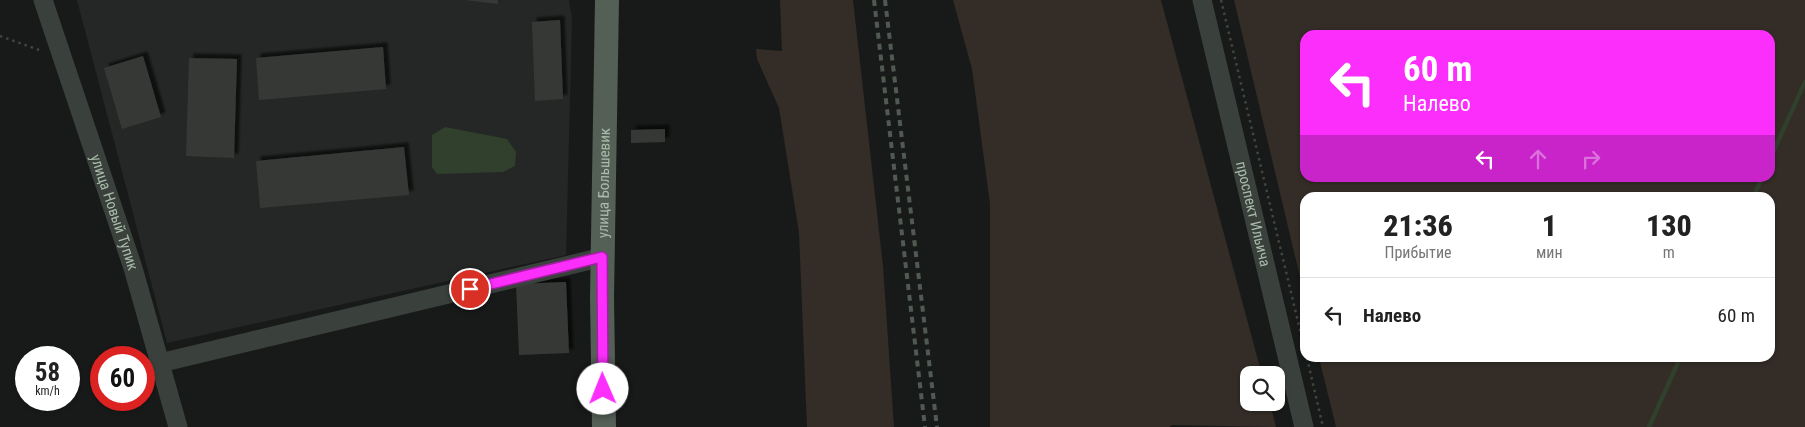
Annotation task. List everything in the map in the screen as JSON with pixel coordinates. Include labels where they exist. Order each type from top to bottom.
[{"type":"main road","name":"улица Большевик","points":[[604,427],[602,257],[607,0]]},
{"type":"street","name":"улица Новый Тупик","points":[[43,0],[133,268],[178,427]]},
{"type":"street","name":"проспект Ильича","points":[[1202,0],[1304,427]]},
{"type":"street","points":[[160,363],[602,257]]},
{"type":"path","points":[[1221,0],[1300,330]]},
{"type":"path","points":[[0,36],[63,58]]},
{"type":"path","points":[[1308,362],[1323,427]]},
{"type":"shaded area","points":[[77,0],[569,0],[572,19],[566,255],[167,343]]},
{"type":"shaded area","points":[[780,0],[853,0],[883,266],[894,427],[807,427],[799,233],[779,108],[757,59],[756,49],[782,51]]},
{"type":"shaded area","points":[[953,0],[1161,0],[1260,366],[1240,366],[1240,411],[1272,411],[1276,427],[1172,425],[1169,427],[990,427],[990,204],[972,69]]},
{"type":"shaded area","points":[[1234,0],[1805,0],[1805,427],[1336,427],[1320,362],[1775,362],[1775,192],[1300,192],[1300,277]]},
{"type":"shaded area","points":[[445,127],[507,139],[516,152],[515,166],[503,172],[437,174],[432,167],[432,135]]},
{"type":"building","points":[[465,0],[498,0],[498,4]]},
{"type":"building","points":[[560,20],[563,99],[535,101],[532,22]]},
{"type":"building","points":[[383,47],[386,89],[259,100],[256,58]]},
{"type":"building","points":[[143,56],[161,117],[122,129],[104,68]]},
{"type":"building","points":[[189,58],[237,59],[234,158],[186,156]]},
{"type":"building","points":[[665,129],[665,142],[631,143],[631,130]]},
{"type":"building","points":[[404,147],[409,195],[260,208],[256,161]]},
{"type":"building","points":[[566,282],[569,353],[519,355],[516,284]]},
{"type":"waterway","points":[[1775,148],[1805,82]]},
{"type":"waterway","points":[[1756,192],[1760,182]]},
{"type":"waterway","points":[[1649,427],[1678,362]]},
{"type":"railway","points":[[874,0],[925,427]]},
{"type":"railway","points":[[885,0],[937,427]]},
{"type":"route","points":[[470,289],[602,257],[603,389]]}]
